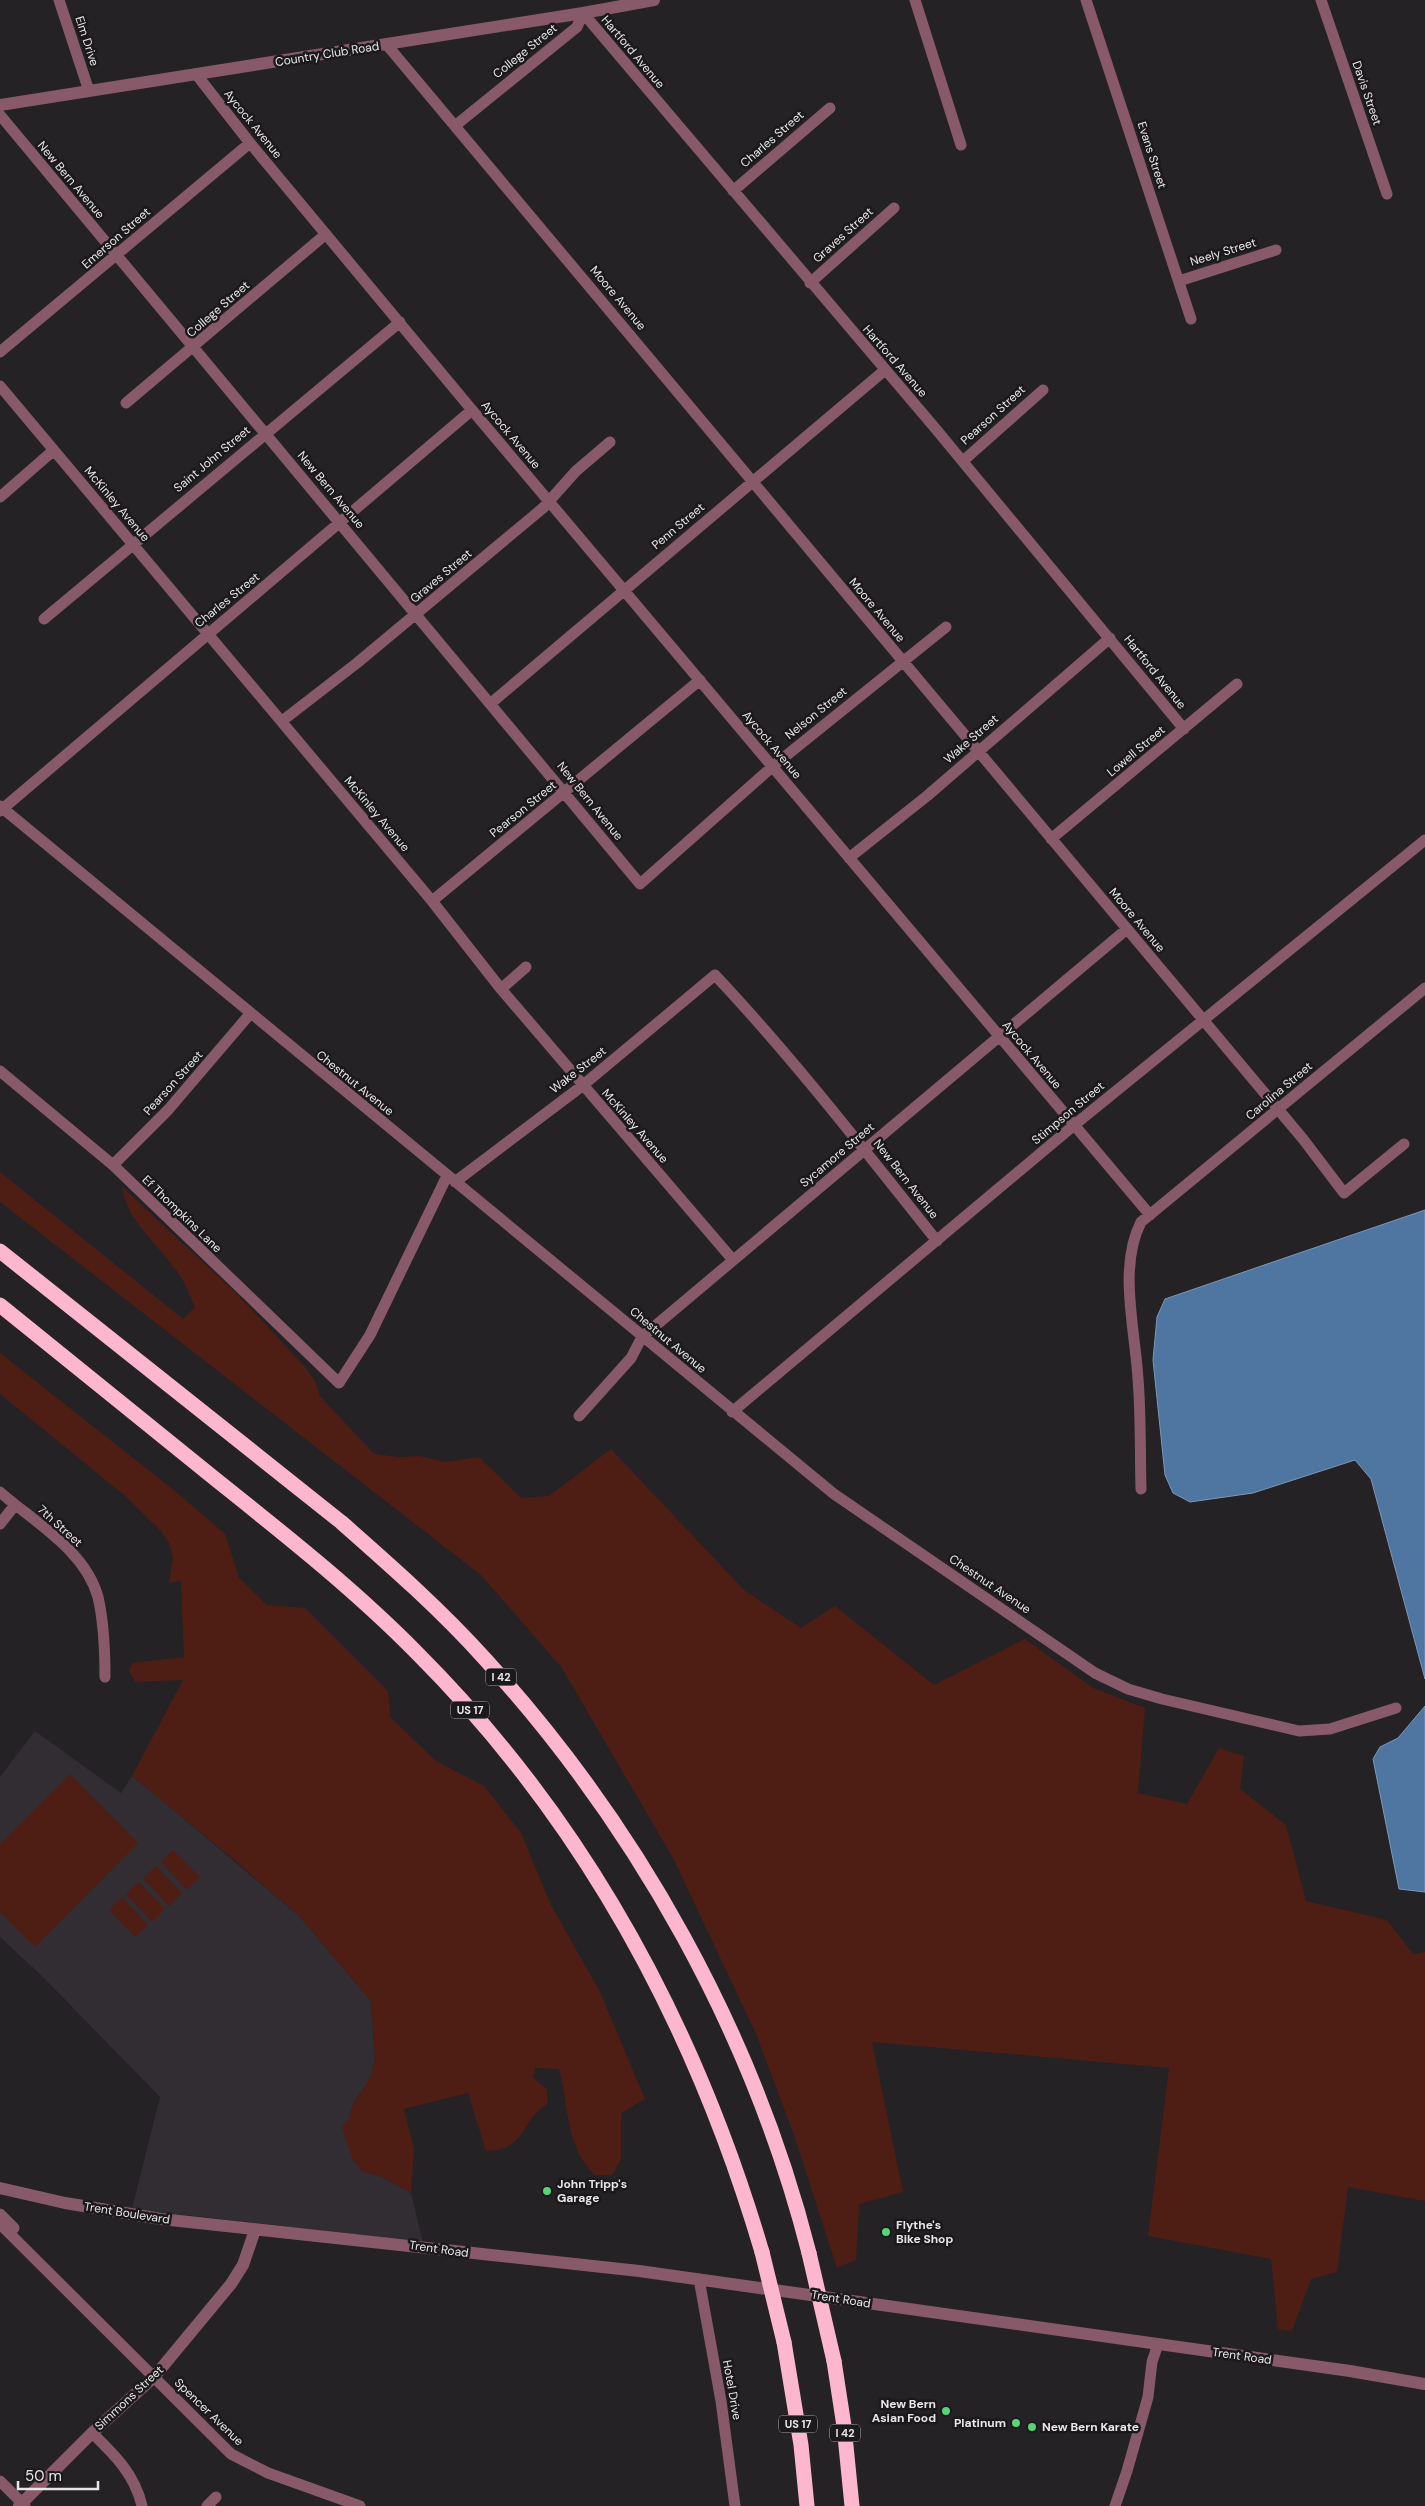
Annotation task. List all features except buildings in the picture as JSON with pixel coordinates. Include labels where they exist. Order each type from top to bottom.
[{"type":"highway","name":"I 42","points":[[0,1251],[341,1522],[387,1562],[486,1660],[534,1716],[583,1778],[617,1827],[679,1929],[747,2069],[769,2123],[797,2209],[834,2361],[844,2426],[852,2506]]},
{"type":"highway","name":"US 17","points":[[0,1305],[331,1573],[418,1654],[496,1740],[572,1840],[629,1931],[657,1983],[683,2036],[728,2143],[762,2252],[784,2342],[801,2445],[807,2506]]},
{"type":"street","name":"Elm Drive","points":[[59,0],[89,91]]},
{"type":"street","name":"Country Club Road","points":[[0,105],[583,13],[654,0]]},
{"type":"street","points":[[915,0],[961,145]]},
{"type":"street","name":"Evans Street","points":[[1086,0],[1191,319]]},
{"type":"street","name":"Davis Street","points":[[1321,0],[1388,194]]},
{"type":"street","name":"College Street","points":[[456,125],[577,27],[583,13]]},
{"type":"street","name":"Hartford Avenue","points":[[583,13],[810,283],[963,461],[1184,729]]},
{"type":"street","name":"Moore Avenue","points":[[387,44],[1303,1139],[1344,1193],[1404,1144]]},
{"type":"street","name":"Aycock Avenue","points":[[196,74],[250,143],[472,410],[1073,1126],[1150,1215]]},
{"type":"street","name":"Charles Street","points":[[733,191],[830,108]]},
{"type":"street","name":"New Bern Avenue","points":[[0,115],[490,704],[566,792],[640,884]]},
{"type":"street","name":"Emerson Street","points":[[0,352],[250,143]]},
{"type":"street","name":"Graves Street","points":[[810,283],[894,208]]},
{"type":"street","name":"College Street","points":[[126,403],[326,234]]},
{"type":"street","name":"Neely Street","points":[[1179,281],[1276,250]]},
{"type":"street","name":"Saint John Street","points":[[44,619],[400,322]]},
{"type":"street","name":"Penn Street","points":[[490,704],[885,370]]},
{"type":"street","name":"McKinley Avenue","points":[[0,386],[432,901],[501,989],[582,1086],[733,1260]]},
{"type":"street","name":"Pearson Street","points":[[963,461],[1042,390]]},
{"type":"street","name":"Charles Street","points":[[1,808],[341,523],[472,410]]},
{"type":"street","name":"Graves Street","points":[[282,721],[416,614],[550,501],[576,472],[610,442]]},
{"type":"street","points":[[0,497],[54,450]]},
{"type":"street","name":"Nelson Street","points":[[640,884],[772,767],[946,627]]},
{"type":"street","name":"Wake Street","points":[[848,858],[927,796],[1110,638]]},
{"type":"street","name":"Pearson Street","points":[[432,901],[700,680]]},
{"type":"street","name":"Lowell Street","points":[[1051,839],[1236,684]]},
{"type":"street","name":"Chestnut Avenue","points":[[1,808],[732,1412],[834,1494],[1106,1679],[1128,1689],[1162,1699],[1299,1731],[1320,1731],[1350,1725],[1396,1708]]},
{"type":"street","name":"Stimpson Street","points":[[732,1412],[1202,1019],[1425,840]]},
{"type":"street","name":"Sycamore Street","points":[[580,1416],[631,1358],[642,1337],[1127,929]]},
{"type":"street","points":[[501,989],[526,967]]},
{"type":"street","name":"New Bern Avenue","points":[[715,975],[746,1008],[866,1149],[937,1241]]},
{"type":"street","name":"Wake Street","points":[[339,1383],[370,1335],[451,1179],[582,1086],[715,975]]},
{"type":"street","name":"Carolina Street","points":[[1150,1215],[1425,988]]},
{"type":"street","name":"Pearson Street","points":[[113,1166],[168,1110],[250,1014]]},
{"type":"street","name":"Ef Thompkins Lane","points":[[0,1071],[113,1166],[339,1383]]},
{"type":"street","points":[[1141,1489],[1139,1381],[1128,1277],[1133,1239],[1141,1222],[1150,1215]]},
{"type":"street","name":"7th Street","points":[[0,1492],[64,1545],[84,1568],[97,1595],[103,1621],[105,1677]]},
{"type":"street","points":[[0,1524],[15,1505]]},
{"type":"street","name":"Trent Boulevard","points":[[0,2188],[104,2211],[255,2230]]},
{"type":"street","name":"Spencer Avenue","points":[[0,2214],[148,2360],[154,2377]]},
{"type":"street","name":"Spencer Avenue","points":[[0,2224],[231,2454],[268,2473],[360,2506]]},
{"type":"street","name":"Trent Road","points":[[255,2230],[403,2244],[505,2258],[699,2279],[1425,2384]]},
{"type":"street","name":"Simmons Street","points":[[22,2505],[92,2433],[154,2377],[231,2284],[249,2251],[255,2230]]},
{"type":"street","name":"Hotel Drive","points":[[699,2279],[721,2401],[735,2506]]},
{"type":"street","points":[[1115,2506],[1128,2471],[1148,2397],[1152,2362],[1158,2344]]},
{"type":"street","points":[[92,2433],[120,2460],[138,2488],[142,2506]]},
{"type":"street","points":[[0,2481],[22,2505]]},
{"type":"shaded area","points":[[0,1172],[183,1319],[195,1307],[185,1285],[174,1267],[131,1213],[122,1187],[237,1294],[306,1368],[316,1383],[319,1395],[374,1454],[399,1457],[420,1456],[445,1462],[479,1457],[521,1498],[549,1496],[611,1449],[745,1591],[801,1628],[835,1606],[934,1685],[1025,1639],[1093,1688],[1145,1708],[1138,1793],[1187,1804],[1219,1748],[1244,1756],[1240,1789],[1286,1825],[1306,1901],[1387,1920],[1413,1954],[1425,1952],[1425,2201],[1348,2187],[1337,2272],[1311,2279],[1292,2331],[1278,2329],[1271,2259],[1148,2236],[1169,2068],[872,2042],[903,2192],[859,2204],[856,2260],[837,2268],[795,2138],[757,2036],[673,1858],[562,1668],[481,1575],[0,1202]]},
{"type":"shaded area","points":[[0,1353],[175,1491],[225,1534],[239,1578],[267,1605],[305,1608],[388,1691],[390,1717],[436,1761],[484,1786],[521,1833],[551,1905],[600,1992],[645,2099],[621,2113],[621,2159],[612,2175],[595,2175],[585,2164],[578,2152],[573,2139],[559,2069],[535,2068],[533,2078],[547,2089],[547,2104],[538,2111],[516,2140],[509,2146],[499,2149],[486,2151],[468,2093],[404,2109],[414,2149],[411,2193],[384,2178],[363,2172],[353,2160],[342,2127],[349,2119],[353,2104],[371,2077],[375,2060],[371,2001],[299,1916],[132,1776],[183,1680],[135,1682],[129,1670],[133,1663],[184,1657],[181,1581],[169,1583],[173,1557],[169,1543],[161,1531],[124,1495],[0,1394]]},
{"type":"shaded area","points":[[35,1731],[121,1793],[132,1776],[299,1916],[371,2001],[375,2060],[371,2077],[353,2104],[349,2119],[366,2172],[384,2178],[411,2193],[423,2242],[132,2209],[160,2097],[41,1975],[0,1937],[0,1777]]},
{"type":"shaded area","points":[[70,1774],[138,1843],[35,1947],[0,1912],[0,1844]]},
{"type":"shaded area","points":[[173,1850],[200,1877],[187,1890],[161,1862]]},
{"type":"shaded area","points":[[156,1866],[182,1893],[169,1906],[143,1878]]},
{"type":"shaded area","points":[[139,1882],[165,1909],[152,1922],[126,1894]]},
{"type":"shaded area","points":[[122,1897],[148,1925],[135,1937],[109,1910]]},
{"type":"water","points":[[1425,1210],[1425,1679],[1371,1479],[1355,1460],[1253,1493],[1190,1502],[1173,1493],[1165,1475],[1153,1360],[1157,1317],[1165,1299]]},
{"type":"water","points":[[1425,1706],[1425,1892],[1399,1889],[1373,1759],[1380,1747],[1398,1738]]},
{"type":"place","name":"John Tripp's Garage","points":[[547,2191]]},
{"type":"place","name":"Flythe's Bike Shop","points":[[886,2232]]},
{"type":"place","name":"New Bern Asian Food","points":[[946,2411]]},
{"type":"place","name":"Platinum","points":[[1016,2423]]},
{"type":"place","name":"New Bern Karate","points":[[1032,2427]]}]
